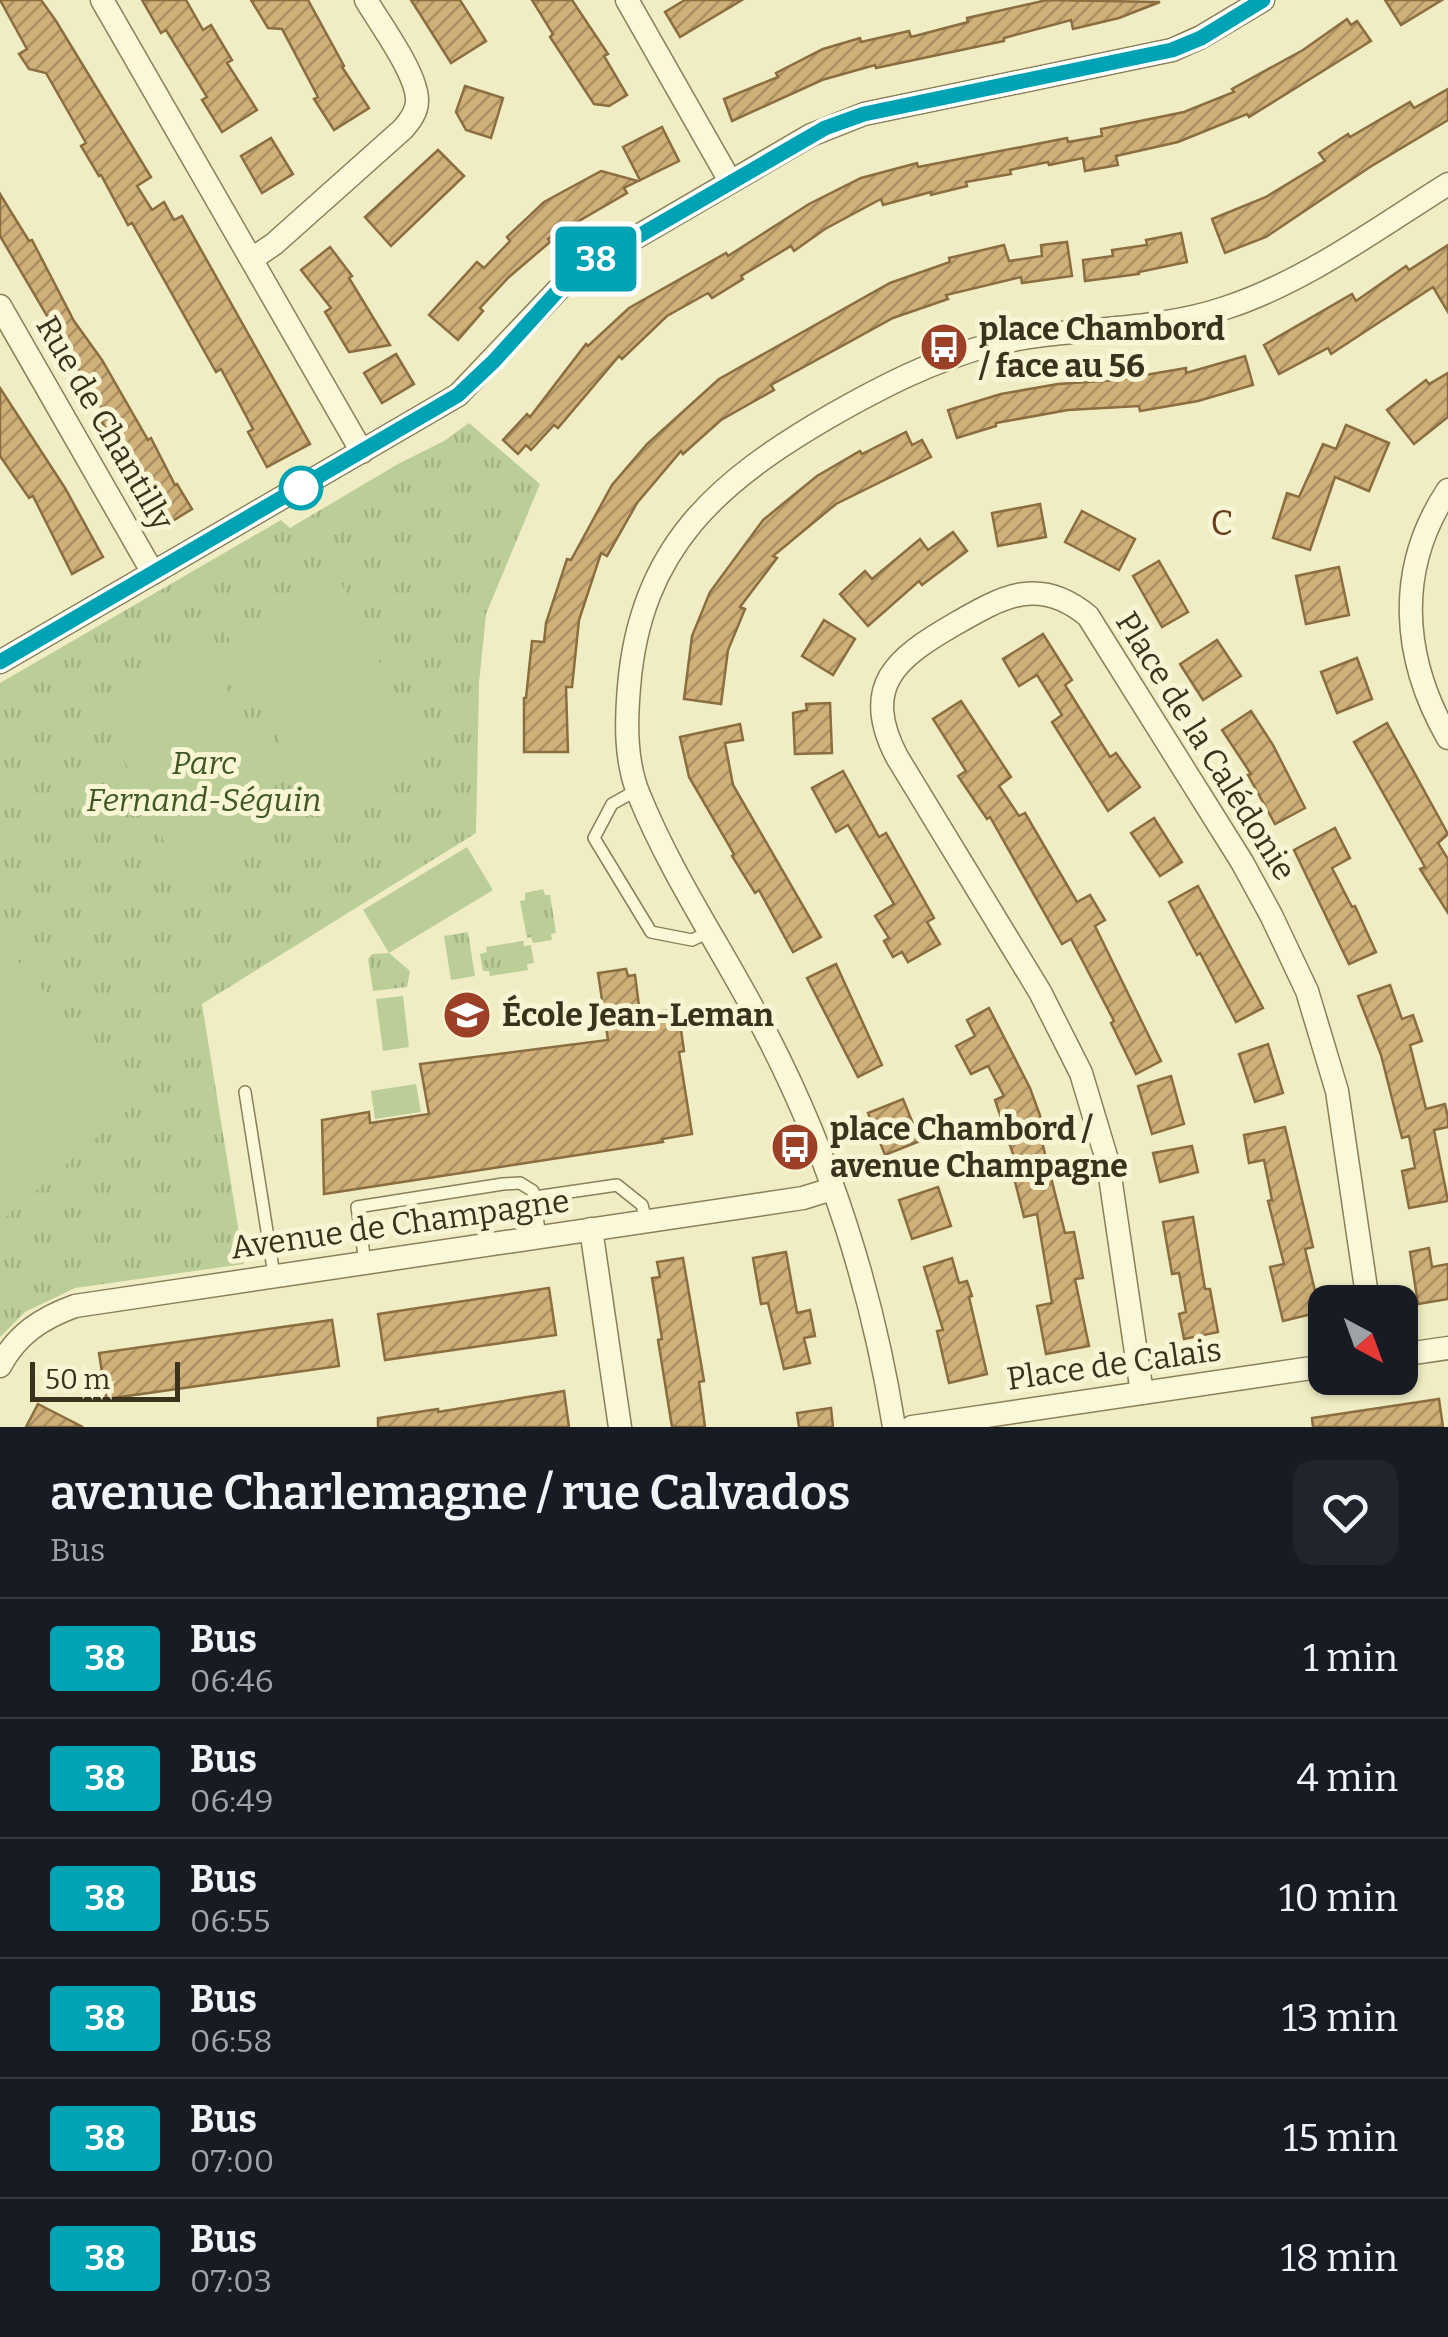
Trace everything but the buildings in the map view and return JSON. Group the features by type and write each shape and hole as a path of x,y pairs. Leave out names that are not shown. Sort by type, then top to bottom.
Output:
{"street":[{"path":"102,0 362,452"},
{"path":"252,260 388,142 414,113 417,97 412,80 366,0"},
{"path":"626,0 730,181"},
{"path":"0,662 468,387 573,274 838,122 1155,54 1201,38 1263,0"},
{"path":"894,1427 866,1298 832,1189 775,1052 637,790 628,753 632,654 644,609 664,564 716,494 751,465 886,386 971,351 1049,334 1161,324 1257,296 1317,266 1448,184"},
{"name":"Rue de Chantilly","path":"0,306 153,573"},
{"path":"1448,490 1423,540 1410,588 1408,616 1417,671 1448,738"},
{"name":"Place de la Calédonie","path":"1142,1393 1108,1163 1081,1074 1047,1003 897,757 884,726 885,693 899,662 929,639 1002,598 1032,592 1049,594 1088,616 1272,915 1307,991 1331,1067 1366,1285"},
{"name":"Avenue de Champagne","path":"0,1366 12,1345 27,1331 53,1314 75,1306 803,1198 832,1189"},
{"path":"591,1229 620,1427"},
{"path":"1418,1352 1448,1348"},
{"name":"Place de Calais","path":"912,1427 1308,1369"}],"lane":[{"path":"637,790 612,804 594,838 652,932 692,940 710,931"},
{"path":"245,1092 274,1276"},
{"path":"366,1262 357,1207 503,1184 525,1185 535,1198 540,1236"},
{"path":"535,1198 617,1185 642,1205 646,1220"}],"green space":[{"name":"Parc Fernand-Séguin","path":"469,423 540,484 486,614 479,683 476,833 202,1004 244,1264 75,1288 25,1312 0,1337 0,683 281,520 290,528"},
{"path":"339,579 426,757 314,812 227,634"},
{"path":"206,646 293,824 182,878 95,701"},
{"path":"467,847 493,890 389,953 363,910"},
{"path":"543,889 545,895 550,895 556,933 551,934 552,940 533,943 531,937 527,938 520,901 525,900 525,893"},
{"path":"468,932 475,976 451,980 444,936"},
{"path":"0,941 139,1100 0,1222"},
{"path":"523,941 524,946 531,945 534,963 527,964 528,970 490,976 489,971 483,971 480,954 487,952 486,947"},
{"path":"389,953 410,971 407,987 373,991 368,959 372,954"},
{"path":"403,996 409,1047 383,1051 376,999"},
{"path":"416,1084 421,1112 375,1119 371,1091"}],"bus line":[{"name":"38","path":"0,662 458,395 573,274 811,134 864,114 1172,50 1201,38 1263,0"}],"place":[{"name":"place Chambord / face au 56","path":"944,347"},
{"name":"École Jean-Leman","path":"467,1015"},
{"name":"place Chambord / avenue Champagne","path":"795,1147"}],"district":[{"name":"C","path":"1223,523"}]}
